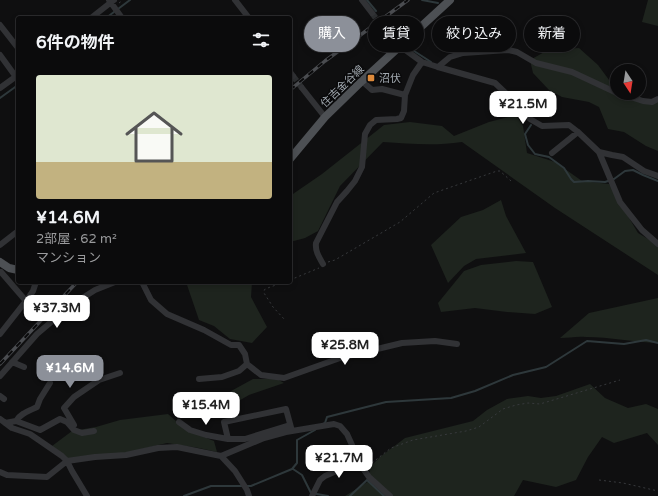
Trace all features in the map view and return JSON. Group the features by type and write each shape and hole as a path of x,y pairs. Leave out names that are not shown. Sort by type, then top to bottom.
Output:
{"main road":[{"name":"住吉金谷線","path":"424,24 450,0"},
{"name":"住吉金谷線","path":"292,157 325,117 393,52"},
{"path":"0,262 16,270"}],"street":[{"path":"235,0 247,16"},
{"path":"362,0 372,13"},
{"path":"93,16 111,1 120,16"},
{"path":"0,25 16,45"},
{"path":"438,67 450,57 463,53 508,50 517,52 536,63 572,72 610,90"},
{"path":"408,52 422,62 495,84 513,100 530,119 542,126 569,125 599,152 620,202 642,230 658,244"},
{"path":"0,55 16,75"},
{"path":"323,264 315,247 337,202 355,181 362,167 365,134 370,125 376,120 401,118 404,111 405,95 413,75 422,62"},
{"path":"0,88 16,77"},
{"path":"362,81 372,90 382,89 405,95"},
{"path":"302,88 325,117"},
{"path":"640,100 652,102 658,99"},
{"path":"552,153 578,132"},
{"path":"599,152 612,156 623,157 644,171 658,176"},
{"path":"0,245 16,233"},
{"path":"1,272 26,301"},
{"path":"0,334 26,301 33,291 35,284"},
{"path":"0,376 37,334 58,316 70,306 95,290 110,284"},
{"path":"143,284 151,300 167,314 204,330 231,345 239,345 245,354 247,364 261,375 284,378 340,358 402,343 436,341 457,344"},
{"path":"58,316 60,318 84,307"},
{"path":"12,362 24,367"},
{"path":"199,379 222,377 239,371 247,364"},
{"path":"77,431 64,408 74,397 99,380 120,374"},
{"path":"16,421 26,412 37,407 50,383"},
{"path":"228,439 224,422 286,409 291,428"},
{"path":"2,421 16,421 40,430 60,419 67,422 74,430 82,433 94,431"},
{"path":"2,421 12,428 30,434 67,461 87,496"},
{"path":"179,422 190,430 228,439 245,439 291,428 312,428 334,424 340,426 347,434 362,467 369,477 390,496"},
{"path":"221,456 291,428"},
{"path":"0,472 7,475 47,477 67,461 126,455 158,448 176,447 221,456 236,470 248,493"},
{"path":"313,493 320,480 325,476 348,466 362,467"}],"path":[{"path":"292,279 314,270 323,264 335,260 400,222 434,193 497,170 510,181"},
{"path":"279,284 265,289 264,293 273,307 285,320"},
{"path":"362,467 366,468 391,448 412,440 466,431 479,427 503,409 516,404 540,404 620,380"},
{"path":"599,480 623,483 658,491"}],"shaded area":[{"path":"648,0 658,0 658,26 642,22"},
{"path":"580,49 598,65 610,81 610,100 646,100 652,102 658,97 658,151 646,146 624,132 608,129 599,107 589,102 562,97 549,90 533,73 530,60 544,52 580,52"},
{"path":"516,115 523,126 527,153 555,162 582,181 609,184 638,233 658,245 658,275 555,208 462,142 413,144 383,142 340,186 318,231 305,238 292,241 292,195 322,174 384,125 410,122 442,126 454,136 489,122"},
{"path":"501,200 506,216 526,253 476,259 464,266 448,283 431,245 461,217 483,210"},
{"path":"516,261 533,262 552,307 535,314 475,308 441,312 438,303 464,271 481,265"},
{"path":"187,284 252,284 251,297 267,327 252,343 230,339 214,326 199,320"},
{"path":"658,298 658,343 595,337 560,338 589,313"},
{"path":"253,379 277,379 284,383 249,395 218,413 200,418 177,415 175,406 200,408"},
{"path":"590,384 605,398 628,408 646,404 658,409 658,445 647,433 614,443 602,437 588,457 576,480 556,487 523,480 514,496 345,496 369,481 370,467 380,457 405,438 473,421 487,410 507,399 528,396 541,398 556,396"},
{"path":"168,414 186,430 214,441 217,452 167,443 125,453 68,459 52,446 72,431 96,427 120,420"}],"waterway":[{"path":"109,16 130,0"},
{"path":"367,0 376,11"},
{"path":"422,0 438,3"},
{"path":"416,52 431,62"},
{"path":"0,98 16,86"},
{"path":"531,125 525,134 528,145 535,154 549,157 564,168 574,182 605,182 614,179 625,171 633,170 658,181"},
{"path":"323,424 325,423 327,417 386,402 451,398 475,391 513,375 546,367 587,341 624,344 646,340 658,343"},
{"path":"247,486 251,486 292,469 297,463 297,440 315,430"},
{"path":"293,469 302,475 311,493 328,496"},
{"path":"350,496 367,480 384,496"},
{"path":"184,496 211,486 243,486"}],"tunnel":[{"path":"293,76 302,88"}],"railway":[{"path":"292,88 325,61 408,0"},
{"path":"0,364 75,284"}],"place":[{"name":"沼伏","path":"371,78"}]}
